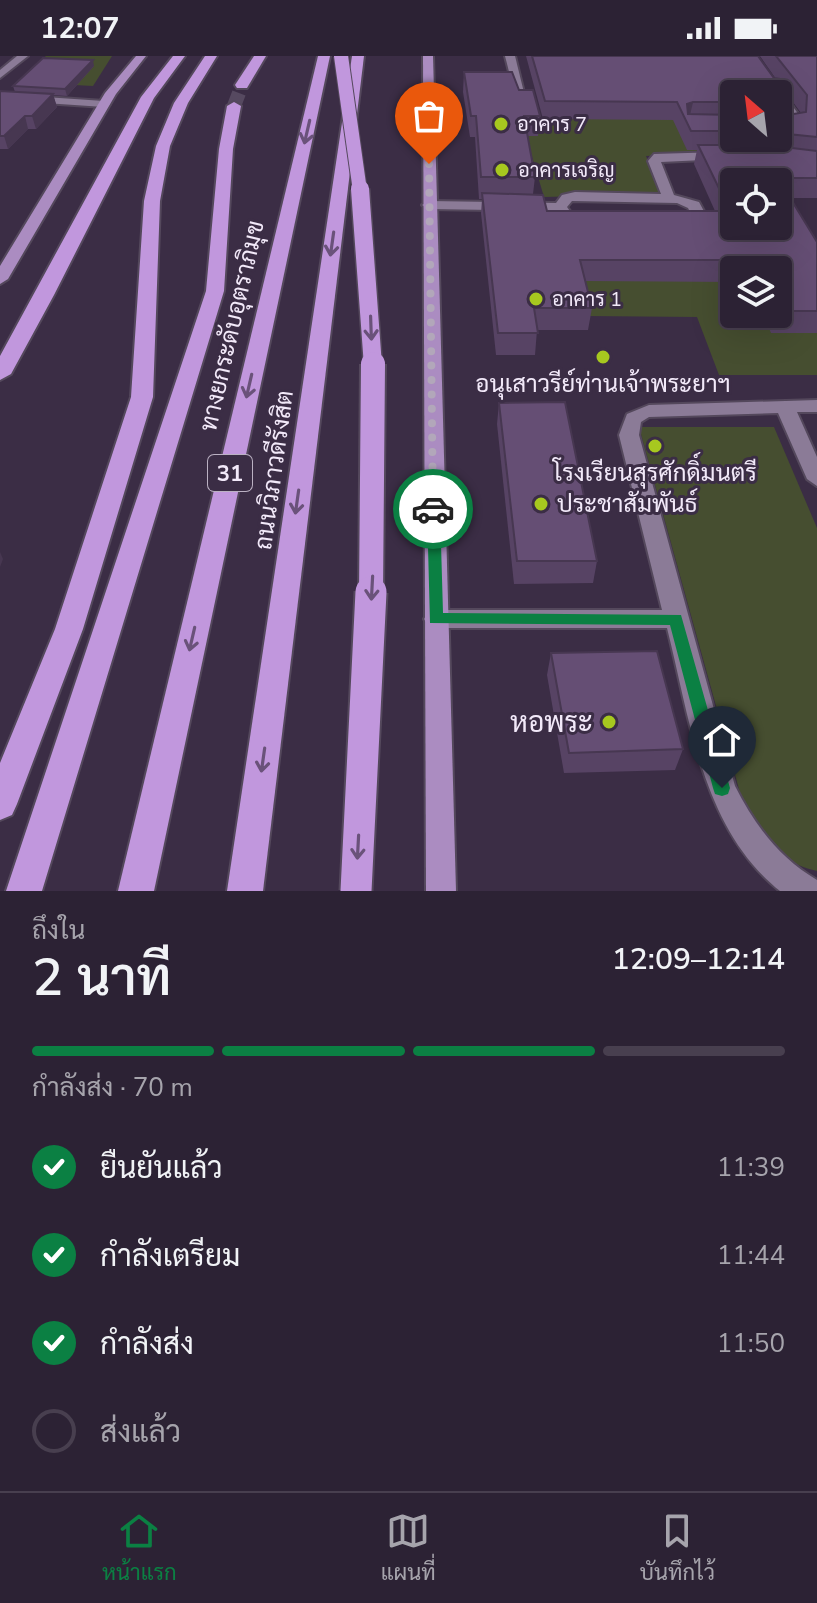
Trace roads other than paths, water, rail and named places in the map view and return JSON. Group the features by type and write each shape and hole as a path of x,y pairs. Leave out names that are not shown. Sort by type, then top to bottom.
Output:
{"highway":[{"path":"0,374 45,295 148,97 179,56"},
{"path":"0,804 69,629 142,397 152,201 157,174 163,146 181,103 211,56"},
{"path":"242,85 260,56"},
{"name":"ทางยกระดับอุตราภิมุข","path":"136,891 324,56"},
{"path":"341,56 349,90 368,258 372,371 373,559 356,891"},
{"name":"ถนนวิภาวดีรังสิต","path":"245,891 358,56"},
{"name":"ทางยกระดับอุตราภิมุข","path":"24,891 215,291 226,149 234,106"}],"main road":[{"path":"0,279 104,104 141,56"},
{"path":"428,56 441,891"}],"lane":[{"path":"0,75 23,56"},
{"path":"510,56 524,107"},
{"path":"751,56 768,80"},
{"path":"0,97 104,104"},
{"path":"669,198 654,161 658,157 733,157"},
{"path":"560,207 567,198 575,196 669,198 689,201 699,215 692,220 662,220"},
{"path":"429,205 560,207"},
{"path":"560,207 567,218 602,220"},
{"path":"807,891 786,881 733,812 722,788 629,435 630,422 636,414 649,411 817,406"},
{"path":"785,407 817,479"},
{"path":"436,619 676,619"}],"tunnel":[{"path":"234,106 242,85"}],"place":[{"name":"อาคาร 7","path":"501,124"},
{"name":"อาคารเจริญ","path":"502,170"},
{"name":"อาคาร 1","path":"536,299"},
{"name":"อนุเสาวรีย์ท่านเจ้าพระยาฯ","path":"603,357"},
{"name":"โรงเรียนสุรศักดิ์มนตรี","path":"655,446"},
{"name":"ประชาสัมพันธ์","path":"541,504"},
{"name":"หอพระ","path":"609,722"}]}
